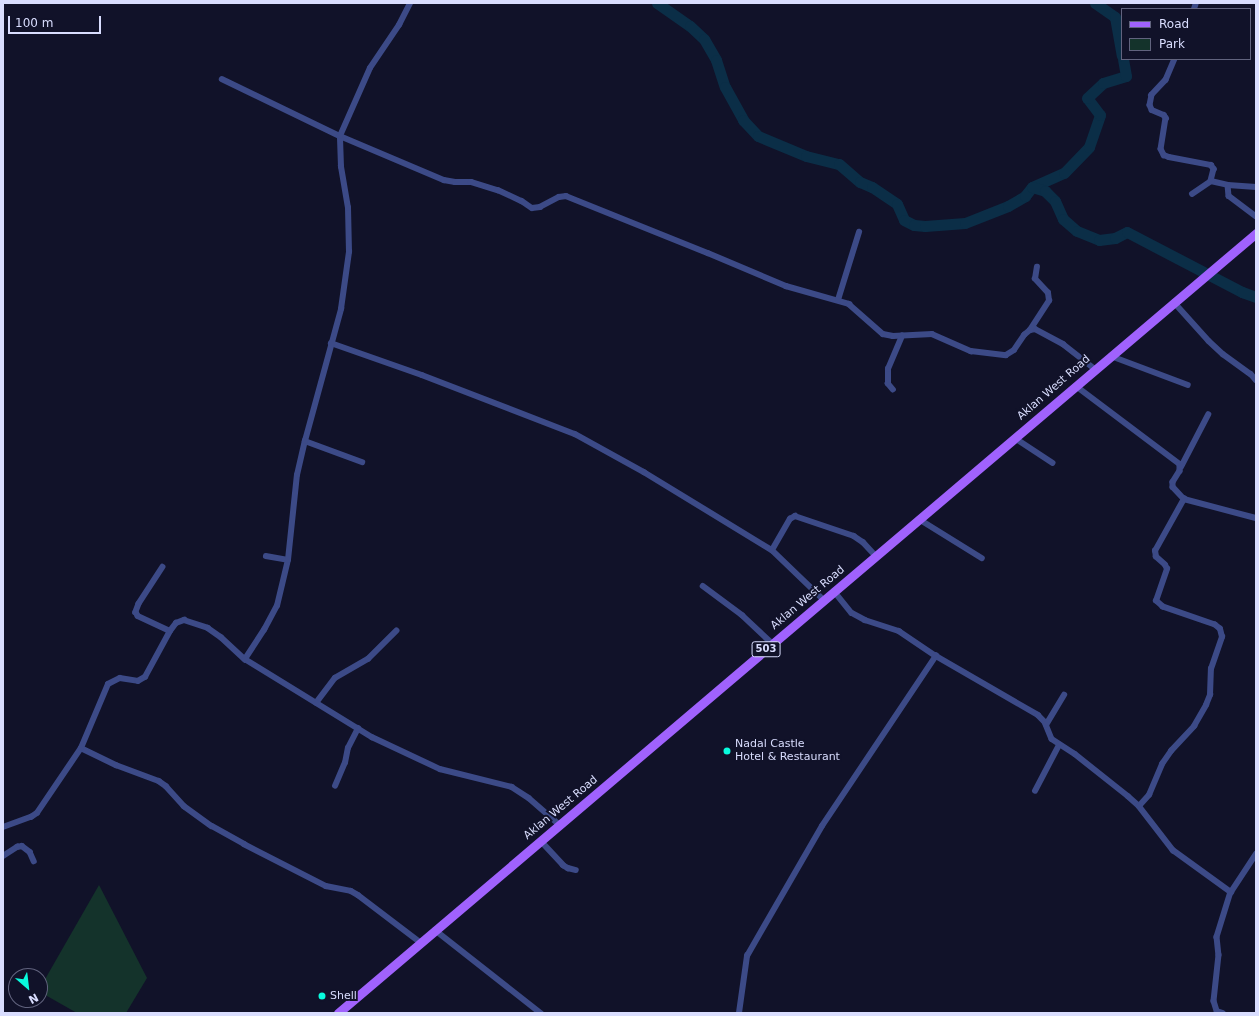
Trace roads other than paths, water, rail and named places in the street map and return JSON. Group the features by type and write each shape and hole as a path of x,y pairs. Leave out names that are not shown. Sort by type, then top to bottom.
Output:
{"main road":[{"name":"Aklan West Road","path":"338,1013 1256,233"}],"street":[{"path":"245,659 277,606 288,560 297,475 341,308 349,252 348,208 341,167 340,136 370,68 399,26 410,3"},
{"path":"1175,60 1166,80 1152,95 1150,105 1152,110 1164,115 1166,118 1161,149 1164,155 1212,165 1214,169 1211,181 1192,194"},
{"path":"222,79 340,136 444,180 471,182 498,190 522,201 532,208 540,207 559,197 566,196 786,286 849,304 883,334 902,336 932,334 971,351 1006,355 1014,350 1050,301 1048,293 1035,279 1037,267"},
{"path":"1211,181 1228,185 1256,187"},
{"path":"1228,185 1229,196 1256,216"},
{"path":"838,300 859,232"},
{"path":"1174,302 1209,341 1223,354 1251,374 1256,380"},
{"path":"1030,330 1035,329 1043,332 1063,344 1095,369"},
{"path":"893,390 888,384 888,369 902,336"},
{"path":"331,343 422,375 575,434 651,476 772,550 824,600"},
{"path":"1111,356 1188,385"},
{"path":"1076,386 1169,455 1181,467"},
{"path":"1208,415 1173,482 1173,487 1184,499 1256,518"},
{"path":"1015,438 1053,463"},
{"path":"305,441 362,462"},
{"path":"1140,806 1149,795 1162,764 1171,751 1194,726 1206,705 1211,691 1211,669 1222,637 1220,629 1215,625 1163,607 1156,601 1167,569 1166,565 1156,557 1155,552 1184,499"},
{"path":"772,550 790,519 795,516 854,536 863,542 876,556"},
{"path":"919,519 982,558"},
{"path":"266,556 288,560"},
{"path":"163,567 139,604 136,612 138,616 170,631"},
{"path":"704,586 742,615 773,644"},
{"path":"834,591 852,613 865,620 899,631 936,656 1038,715 1046,725 1049,734 1060,745 1081,758 1140,806 1173,850 1231,892"},
{"path":"3,827 31,818 37,813 81,748 108,684 120,678 138,680 145,677 150,672 170,631 176,623 184,620 202,626 221,637 245,659 372,737 440,769 512,787 526,796 560,825"},
{"path":"316,702 335,678 368,659 396,631"},
{"path":"740,1013 747,956 822,826 936,656"},
{"path":"1046,725 1064,695"},
{"path":"335,786 345,763 348,748 358,728"},
{"path":"1035,791 1060,745"},
{"path":"81,748 116,765 166,786 184,806 212,826 244,844 326,886 351,891 358,895 420,942"},
{"path":"541,841 563,865 576,870"},
{"path":"3,856 17,847 22,846 30,852 34,861"},
{"path":"1223,1013 1217,1011 1214,1001 1219,955 1217,937 1231,892 1256,854"},
{"path":"435,930 541,1013"}],"waterway":[{"path":"657,3 690,26 704,39 716,60 725,87 743,120 758,136 806,156 839,164 860,182 872,187 897,204 904,220 914,225 925,226 965,223 1008,206 1025,196 1032,187 1064,173 1089,147 1100,115 1087,98 1103,83 1126,76 1123,60"},
{"path":"1095,3 1115,17 1121,50"},
{"path":"1032,187 1045,191 1055,201 1063,219 1077,231 1099,240 1115,238 1127,232 1242,292 1256,297"}],"place":[{"name":"Nadal Castle Hotel & Restaurant","path":"727,751"},
{"name":"Shell","path":"322,996"}]}
